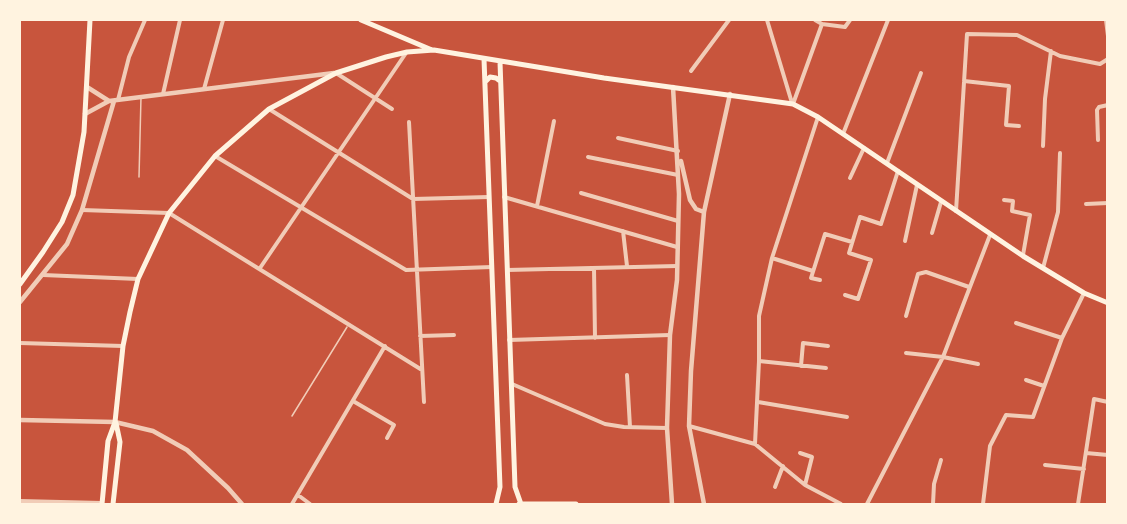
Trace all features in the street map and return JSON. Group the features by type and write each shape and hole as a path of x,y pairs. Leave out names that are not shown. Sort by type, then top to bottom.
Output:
{"main road":[{"path":"20,284 62,222 73,195 80,165 85,114 90,20"},
{"path":"362,20 434,50 484,60 793,104 818,117 1023,256 1084,293 1107,303"},
{"path":"102,504 108,441 115,422 123,346 138,279 168,213 215,156 269,109 336,73 407,52 434,50"},
{"path":"484,60 492,267 508,488 519,504 576,504"},
{"path":"496,504 508,488 511,384 500,62"},
{"path":"486,81 490,77 500,81"},
{"path":"491,218 505,218"},
{"path":"113,504 120,442 115,422"}],"street":[{"path":"20,302 67,244 82,210 114,101 145,20"},
{"path":"163,94 180,20"},
{"path":"204,89 223,20"},
{"path":"691,71 729,20"},
{"path":"767,20 793,104"},
{"path":"814,20 822,24 844,27 850,20"},
{"path":"843,134 888,20"},
{"path":"1106,20 1107,36"},
{"path":"793,104 822,24"},
{"path":"956,211 967,34 1017,35 1060,56 1100,64 1107,59"},
{"path":"1043,146 1045,99 1052,51"},
{"path":"260,268 407,52"},
{"path":"85,114 96,107 114,101 336,73 392,110"},
{"path":"887,163 921,74"},
{"path":"964,81 1009,86 1006,125 1019,126"},
{"path":"87,87 114,101"},
{"path":"672,504 667,428 670,336 677,266 679,176 673,87"},
{"path":"704,504 689,426 691,371 704,212 730,94"},
{"path":"1098,140 1097,110 1107,105"},
{"path":"269,109 413,199 490,196"},
{"path":"755,444 759,316 772,258 818,117"},
{"path":"537,206 554,121"},
{"path":"409,122 424,402"},
{"path":"618,138 678,151"},
{"path":"849,178 864,148"},
{"path":"678,151 690,200 696,209 704,212"},
{"path":"1043,268 1058,212 1060,153"},
{"path":"215,156 406,270 492,267"},
{"path":"588,157 679,176"},
{"path":"845,295 858,299 871,260 849,253 860,218 882,224 898,171"},
{"path":"905,241 917,185"},
{"path":"580,193 678,220"},
{"path":"504,197 677,247"},
{"path":"1004,200 1013,201 1011,211 1030,215 1023,256"},
{"path":"932,233 941,202"},
{"path":"1086,204 1107,204"},
{"path":"82,210 168,213 422,370"},
{"path":"623,231 628,267"},
{"path":"820,280 811,278 825,234 852,242"},
{"path":"867,504 943,357 990,235"},
{"path":"772,258 813,271"},
{"path":"507,270 677,266"},
{"path":"594,268 595,338"},
{"path":"906,316 918,274 926,272 969,287"},
{"path":"43,275 138,279"},
{"path":"983,504 990,446 1006,415 1033,417 1062,338 1084,293"},
{"path":"1016,323 1062,338"},
{"path":"420,336 454,336"},
{"path":"510,340 670,336"},
{"path":"20,343 123,346"},
{"path":"801,366 803,343 828,346"},
{"path":"292,504 385,346"},
{"path":"906,353 978,364"},
{"path":"759,361 826,368"},
{"path":"627,375 630,428"},
{"path":"1026,380 1044,386"},
{"path":"511,384 605,424 630,428 667,428"},
{"path":"1078,504 1094,399 1107,402"},
{"path":"353,401 394,425 387,438"},
{"path":"758,402 848,417"},
{"path":"20,420 115,422 153,431 187,450 242,504"},
{"path":"689,426 755,444 805,485 834,503 841,504"},
{"path":"800,453 812,457 805,485"},
{"path":"1086,453 1107,455"},
{"path":"933,504 934,484 941,460"},
{"path":"1045,465 1084,469"},
{"path":"775,487 783,466"},
{"path":"298,495 310,504"},
{"path":"20,501 102,504"}],"lane":[{"path":"139,177 141,97"},
{"path":"292,417 349,323"}]}
